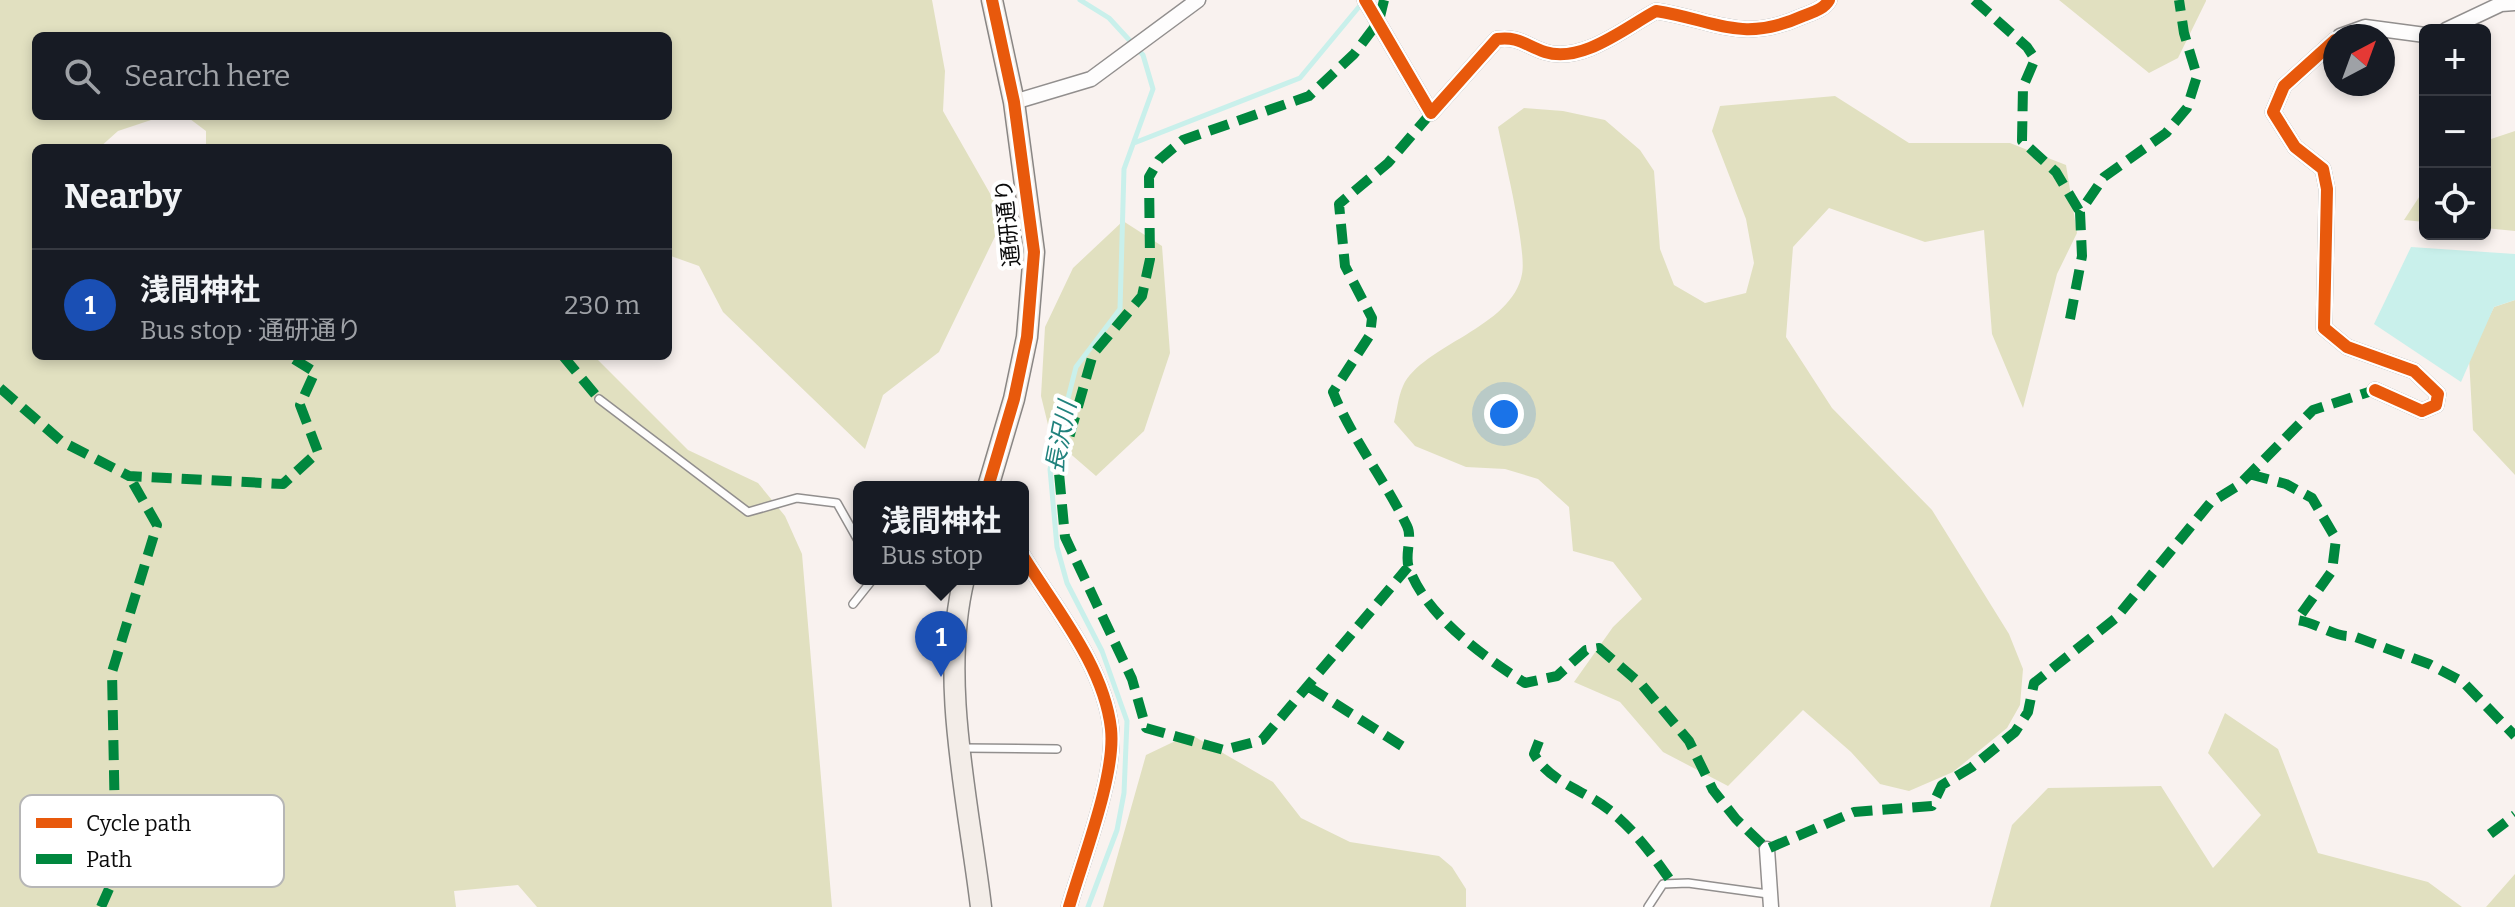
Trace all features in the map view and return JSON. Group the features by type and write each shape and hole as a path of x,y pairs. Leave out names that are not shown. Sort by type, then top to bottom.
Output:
{"street":[{"name":"通研通り","path":"990,481 1014,399 1027,337 1034,252 1014,102 992,0"},
{"path":"1014,102 1091,79 1198,0"},
{"path":"1365,0 1431,113 1497,39 1514,37 1545,52 1563,54 1627,30 1656,11 1744,32 1790,22 1825,7 1829,0"},
{"path":"2459,24 2501,4 2515,3"},
{"path":"2395,31 2419,34"},
{"path":"2323,51 2284,86 2273,112 2295,147 2323,169 2327,189 2324,328 2347,347 2414,371 2438,394 2436,405 2422,411 2375,390"},
{"path":"1029,566 1080,647 1106,702 1111,731 1105,781 1069,907"},
{"path":"963,585 956,663 961,748 981,907"},
{"path":"1767,849 1770,900"}],"lane":[{"path":"599,399 748,512 797,498 837,503 853,531"},
{"path":"853,604 868,585"},
{"path":"961,748 1057,749"},
{"path":"1648,907 1663,884 1688,883 1770,900"}],"green space":[{"path":"0,0 932,0 945,71 943,111 1004,218 939,352 883,395 865,449 723,312 699,266 672,256 672,144 206,144 206,131 191,120 672,120 672,32 32,32 32,120 151,120 118,131 103,144 32,144 32,360 598,360 688,450 758,483 785,516 802,554 832,907 537,907 518,885 454,891 456,907 0,907"},
{"path":"2059,0 2206,1 2178,58 2149,73"},
{"path":"1835,96 1909,143 2010,143 2066,165 2077,233 2057,274 2023,408 1992,334 1984,230 1925,242 1829,208 1793,247 1786,337 1832,408 1932,510 2009,634 2023,669 2020,705 2007,728 1953,772 1909,791 1880,784 1851,752 1803,710 1728,786 1663,752 1620,702 1574,682 1613,627 1642,599 1613,562 1573,551 1569,507 1538,479 1505,469 1466,467 1415,446 1394,422 1401,390 1413,372 1502,309 1515,293 1522,274 1518,225 1498,127 1524,108 1563,111 1605,120 1640,150 1654,171 1660,249 1674,285 1705,303 1746,293 1754,263 1746,219 1712,131 1720,106"},
{"path":"2515,131 2515,231 2491,229 2491,139"},
{"path":"2419,197 2419,221 2404,220"},
{"path":"1123,221 1162,246 1170,353 1144,431 1096,476 1051,437 1041,396 1045,327 1073,268"},
{"path":"2515,300 2515,475 2473,430 2469,358 2494,307"},
{"path":"2225,713 2278,749 2318,853 2428,882 2462,907 1990,907 2012,825 2048,788 2161,786 2213,868 2261,815 2208,753"},
{"path":"1190,734 1273,782 1301,818 1350,842 1439,856 1452,867 1466,889 1466,907 1103,907 1146,755"},
{"path":"2515,874 2515,907 2486,907"}],"water":[{"path":"2411,247 2515,254 2515,300 2494,307 2461,382 2374,324"}],"waterway":[{"name":"長沢川","path":"1080,0 1109,18 1143,55 1153,89 1124,169 1120,309 1076,367 1050,469 1057,547 1067,583 1102,651 1127,721 1124,793 1117,830 1088,907"},
{"path":"1134,143 1300,78 1363,2"}],"marked path":[{"path":"1384,0 1379,21 1354,54 1309,96 1183,140 1159,160 1149,177 1150,259 1142,296 1093,354 1059,473 1065,537 1132,679 1146,728 1224,750 1262,740 1408,567"},
{"path":"1974,0 2027,47 2035,59 2023,87 2022,141 2056,172 2080,212"},
{"path":"2070,319 2082,256 2080,212 2104,177 2166,133 2187,108 2197,76 2184,33 2179,0"},
{"path":"1431,113 1388,163 1339,204 1345,266 1372,318 1370,335 1333,392 1349,426 1407,526 1407,558 1417,586 1442,619 1458,634 1525,683 1557,676 1586,650 1599,648 1642,685 1689,741 1713,790 1736,819 1767,849 1854,812 1932,806 1942,785 1972,767 2015,732 2028,712 2034,683 2116,618 2210,503 2239,485 2313,410 2375,390"},
{"path":"0,388 61,441 129,476 283,484 318,452 300,405 315,372 296,360"},
{"path":"566,360 599,399"},
{"path":"2249,474 2286,484 2312,498 2336,539 2332,571 2297,620 2340,635 2353,636 2429,664 2463,682 2515,736"},
{"path":"114,795 112,672 157,525 129,476"},
{"path":"1309,687 1405,748"},
{"path":"1539,741 1534,754 1541,764 1558,779 1599,802 1618,817 1673,884"},
{"path":"2490,834 2515,815"},
{"path":"101,907 110,887"}],"cycle path":[{"path":"990,481 1014,399 1027,337 1034,252 1014,102 992,0"},
{"path":"1365,0 1431,113 1497,39 1517,40 1545,52 1574,53 1603,42 1656,11 1728,27 1762,28 1814,12 1829,0"},
{"path":"2323,51 2284,86 2273,112 2295,147 2323,169 2327,189 2324,328 2347,347 2414,371 2438,394 2436,405 2422,411 2375,390"},
{"path":"1029,565 1089,660 1107,706 1111,729 1103,793 1069,907"}],"place":[{"name":"浅間神社","path":"941,677"}]}
